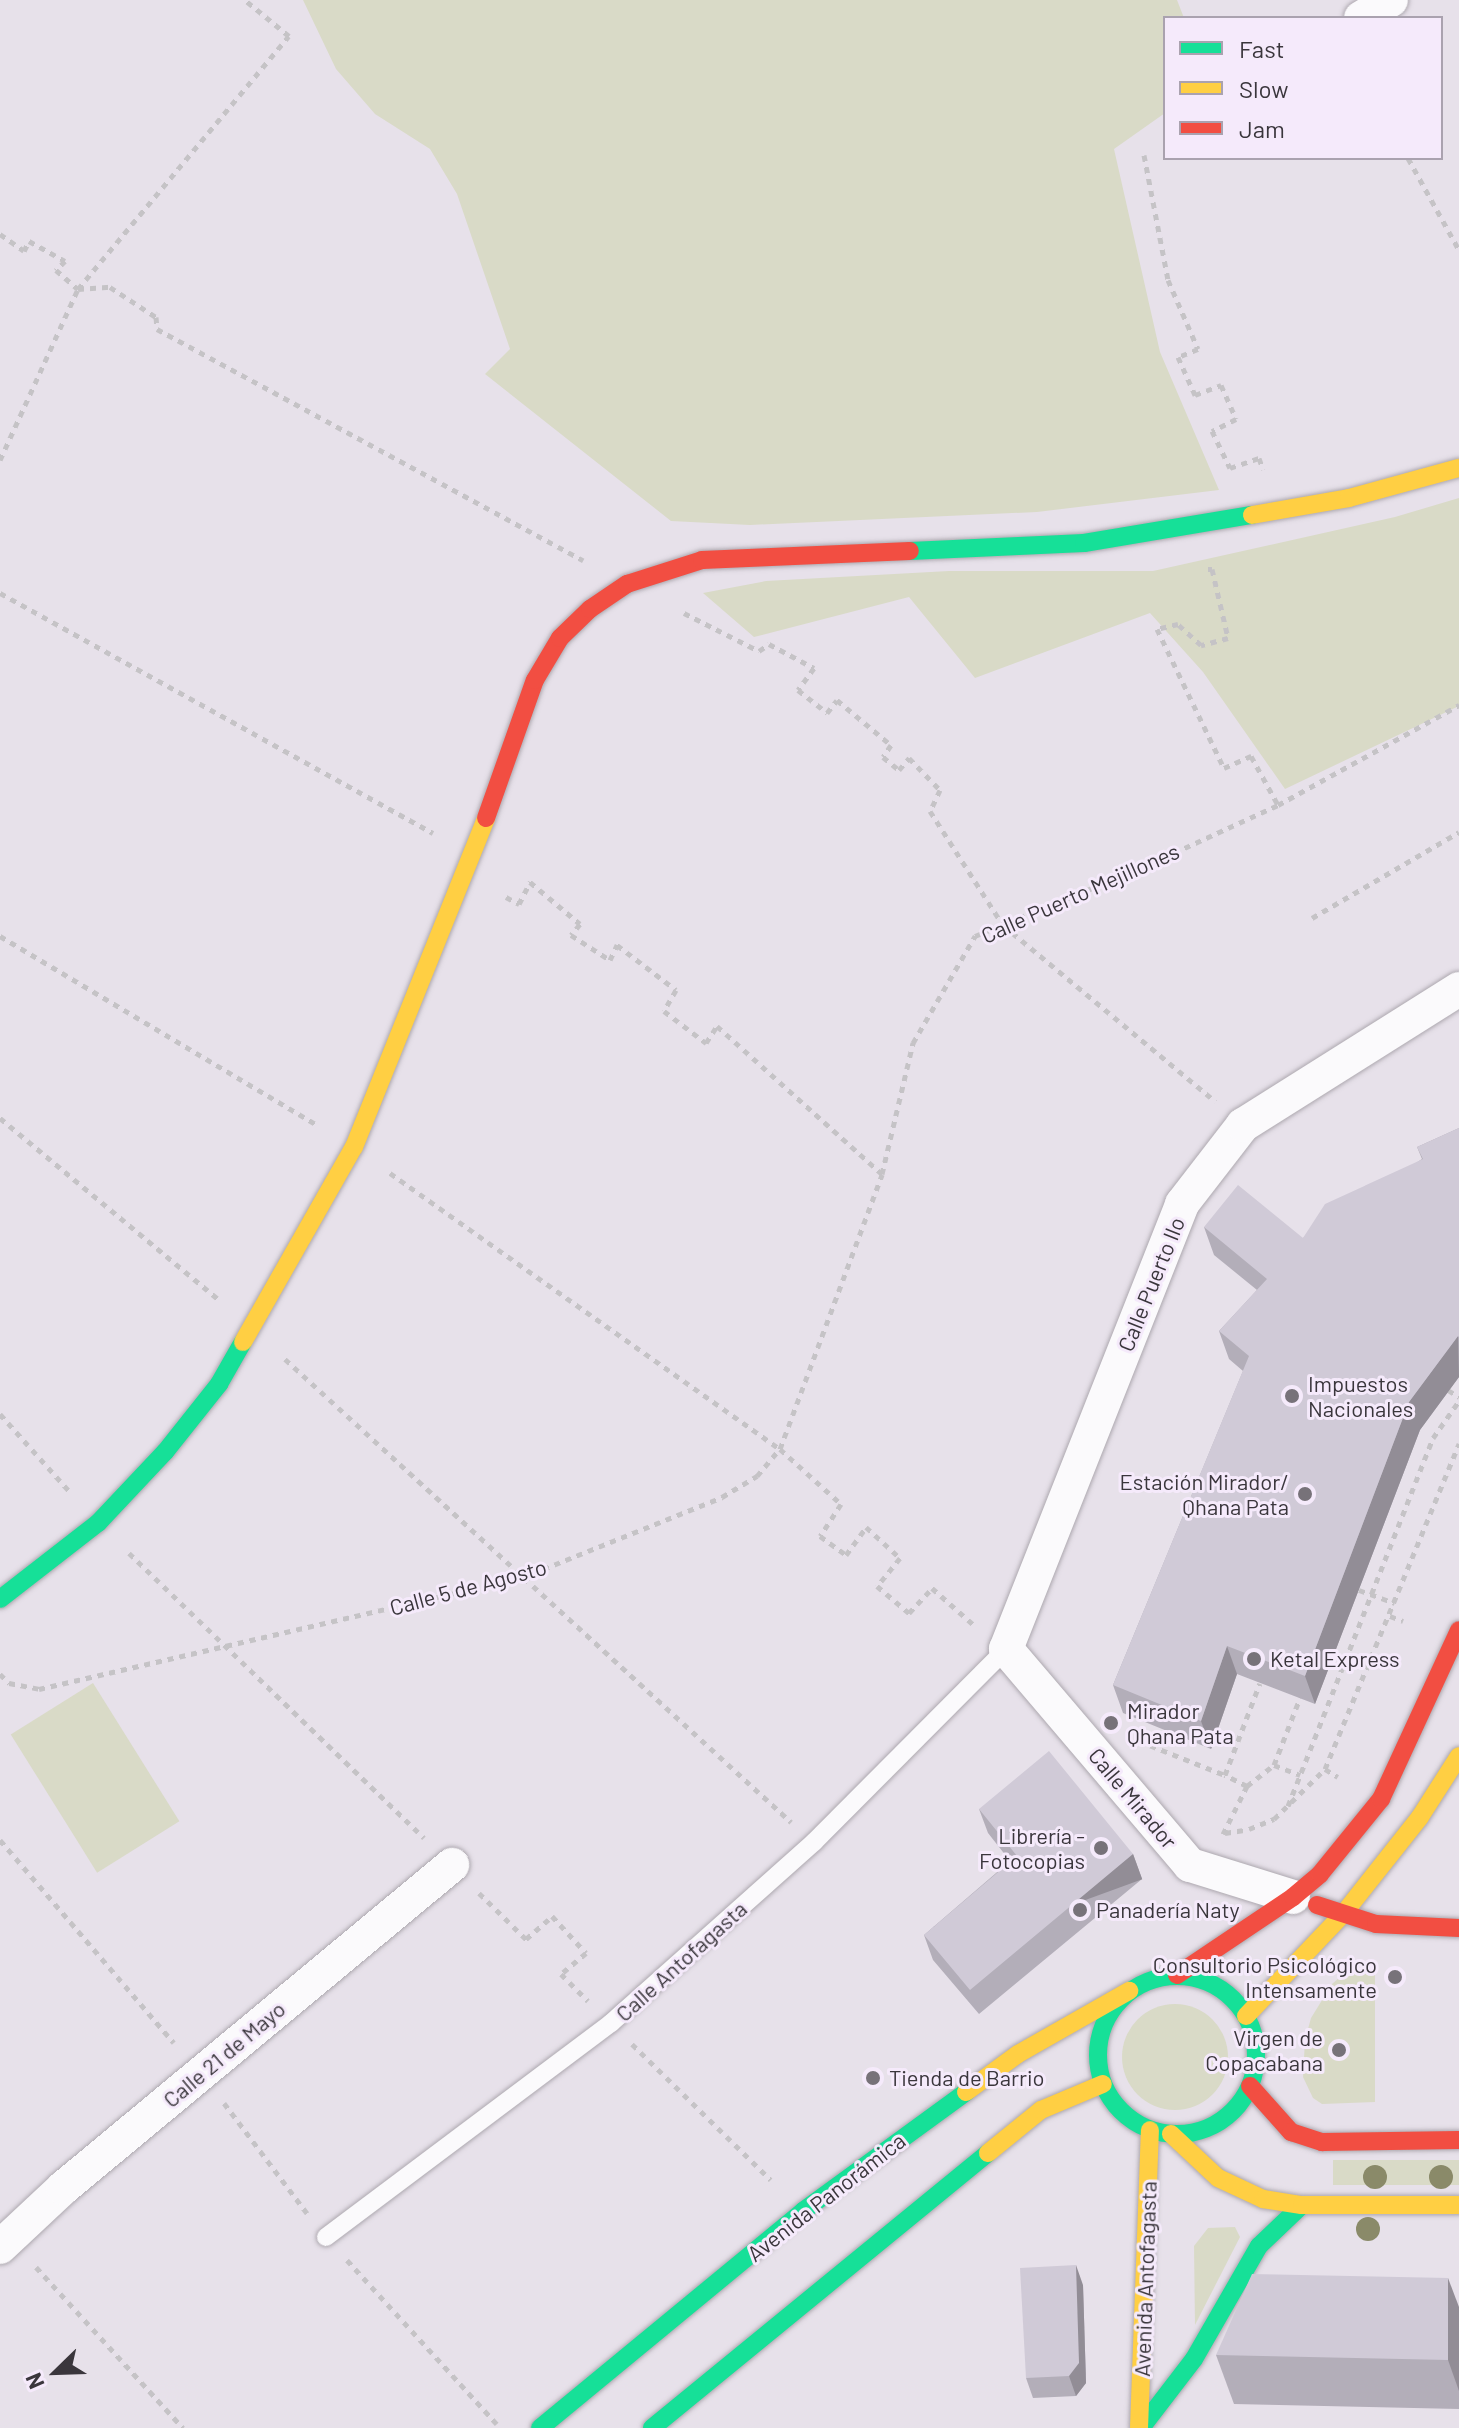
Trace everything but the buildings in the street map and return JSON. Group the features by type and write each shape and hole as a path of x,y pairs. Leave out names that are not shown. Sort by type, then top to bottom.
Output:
{"main road":[{"path":"0,1599 98,1523 165,1452 219,1384 354,1147 473,855 535,680 560,638 590,609 627,584 702,560 1084,543 1349,498 1459,468"},
{"path":"1177,1975 1293,1897 1320,1874 1381,1799 1459,1630"},
{"path":"1246,2016 1344,1913 1420,1817 1459,1756"},
{"path":"1293,1897 1376,1924 1459,1928"},
{"path":"1177,1975 1205,1980 1229,1994 1246,2016 1256,2051 1250,2086 1237,2107 1219,2124 1195,2133 1171,2134 1150,2130 1130,2119 1103,2084 1098,2059 1101,2033 1112,2010 1129,1991 1152,1979 1177,1975"},
{"name":"Avenida Panorámica","path":"540,2428 803,2211 1018,2054 1129,1991"},
{"path":"652,2428 1041,2110 1103,2084"},
{"path":"1250,2086 1291,2132 1322,2142 1459,2140"},
{"name":"Avenida Antofagasta","path":"1140,2428 1150,2130"},
{"path":"1171,2134 1218,2178 1263,2199 1302,2205 1459,2205"},
{"path":"1140,2428 1194,2359 1259,2246 1302,2205"}],"street":[{"path":"1364,16 1391,0"},
{"name":"Calle Puerto Ilo","path":"1006,1649 1182,1204 1243,1125 1459,989"},
{"name":"Calle Mirador","path":"1006,1649 1190,1865 1293,1897"},
{"name":"Calle 21 de Mayo","path":"4,2242 452,1865"}],"lane":[{"name":"Calle Antofagasta","path":"326,2237 611,2023 814,1842 1006,1649"}],"path":[{"path":"0,460 78,289 289,36 245,0"},
{"path":"1144,155 1168,280 1198,349 1178,357 1195,395 1221,385 1236,419 1212,431 1230,468 1259,458 1278,511"},
{"path":"1409,160 1459,250"},
{"path":"0,234 24,251 29,241 65,261 56,270 78,289 110,287 156,317 157,329 627,584 759,651 769,644 814,668 798,690 827,713 837,700 891,745 883,757 899,770 909,758 940,790 930,811 1003,925 1243,1125"},
{"path":"1197,570 1212,569 1228,638 1201,645 1178,624 1157,629 1224,768 1251,756 1278,805"},
{"path":"0,593 473,855"},
{"name":"Calle Puerto Mejillones","path":"780,1449 882,1174 913,1043 975,936 1278,805 1459,705"},
{"path":"1312,918 1459,832"},
{"path":"511,884 505,899 519,904 530,882 580,924 571,935 610,960 617,945 676,990 664,1011 706,1043 717,1026 882,1174"},
{"path":"0,936 354,1147 780,1449 841,1504 820,1536 846,1555 866,1527 900,1558 877,1586 909,1613 932,1588 1006,1649"},
{"path":"0,1118 252,1327 521,1578 814,1842"},
{"path":"1287,1807 1433,1438 1459,1399 1448,1390"},
{"path":"0,1414 98,1523 526,1939 552,1916 586,1953 561,1974 803,2211"},
{"path":"1300,1698 1274,1765 1247,1786 1224,1833 1249,1829 1274,1819 1325,1769 1459,1444"},
{"name":"Calle 5 de Agosto","path":"0,1674 9,1683 39,1689 521,1578 722,1497 757,1476 780,1449"},
{"path":"1359,1590 1395,1603"},
{"path":"1390,1616 1403,1621"},
{"path":"1225,1775 1260,1683"},
{"path":"1126,1736 1247,1786"},
{"path":"1274,1765 1300,1775"},
{"path":"1325,1769 1338,1777"},
{"path":"0,1840 201,2074 326,2237 500,2428"},
{"path":"4,2242 183,2428"}],"green space":[{"path":"303,0 1177,0 1183,16 1163,16 1163,114 1114,149 1160,352 1219,490 1037,512 750,525 671,521 485,374 510,349 457,194 430,149 375,114 336,69"},
{"path":"1459,498 1459,706 1285,789 1203,672 1150,613 975,678 909,597 754,637 703,593 766,581 949,571 1153,571 1395,517"},
{"path":"93,1683 179,1821 97,1873 11,1734"},
{"path":"1375,1964 1375,2102 1322,2104 1313,2098 1303,2077 1305,2040 1311,2018 1332,1984 1347,1971 1361,1965"},
{"path":"1175,2004 1195,2008 1213,2019 1224,2037 1228,2057 1224,2077 1213,2095 1195,2106 1175,2110 1155,2106 1137,2095 1126,2077 1122,2057 1126,2037 1137,2019 1155,2008"},
{"path":"1333,2160 1459,2160 1459,2185 1333,2185"},
{"path":"1235,2227 1240,2237 1195,2325 1194,2246 1208,2228"}],"traffic: fast":[{"path":"910,551 1084,543 1252,515"},
{"path":"0,1599 98,1523 165,1452 219,1384 243,1342"},
{"path":"1177,1976 1207,1982 1233,1999 1250,2025 1256,2055 1250,2085 1233,2111 1207,2128 1177,2134 1147,2128 1121,2111 1104,2085 1098,2055 1104,2025 1121,1999 1147,1982 1177,1976"},
{"path":"540,2428 803,2211 966,2092"},
{"path":"652,2428 988,2153"},
{"path":"1141,2428 1194,2359 1259,2246 1302,2205"}],"traffic: slow":[{"path":"1252,515 1349,498 1459,468"},
{"path":"243,1342 354,1147 486,818"},
{"path":"1246,2016 1344,1913 1420,1817 1459,1756"},
{"path":"966,2092 1018,2054 1129,1991"},
{"path":"988,2153 1041,2110 1103,2084"},
{"path":"1139,2428 1150,2130"},
{"path":"1171,2134 1218,2178 1263,2199 1302,2205 1459,2205"}],"traffic: jam":[{"path":"486,818 535,680 560,638 590,609 627,584 702,560 910,551"},
{"path":"1177,1975 1293,1897 1320,1874 1381,1799 1459,1630"},
{"path":"1317,1905 1376,1924 1459,1928"},
{"path":"1250,2086 1291,2132 1322,2142 1459,2140"}],"place":[{"name":"Impuestos Nacionales","path":"1292,1396"},
{"name":"Estación Mirador/ Qhana Pata","path":"1305,1494"},
{"name":"Ketal Express","path":"1254,1659"},
{"name":"Mirador Qhana Pata","path":"1111,1723"},
{"name":"Librería - Fotocopias","path":"1101,1848"},
{"name":"Panadería Naty","path":"1080,1910"},
{"name":"Consultorio Psicológico Intensamente","path":"1395,1977"},
{"name":"Virgen de Copacabana","path":"1339,2050"},
{"name":"Tienda de Barrio","path":"873,2078"}]}
